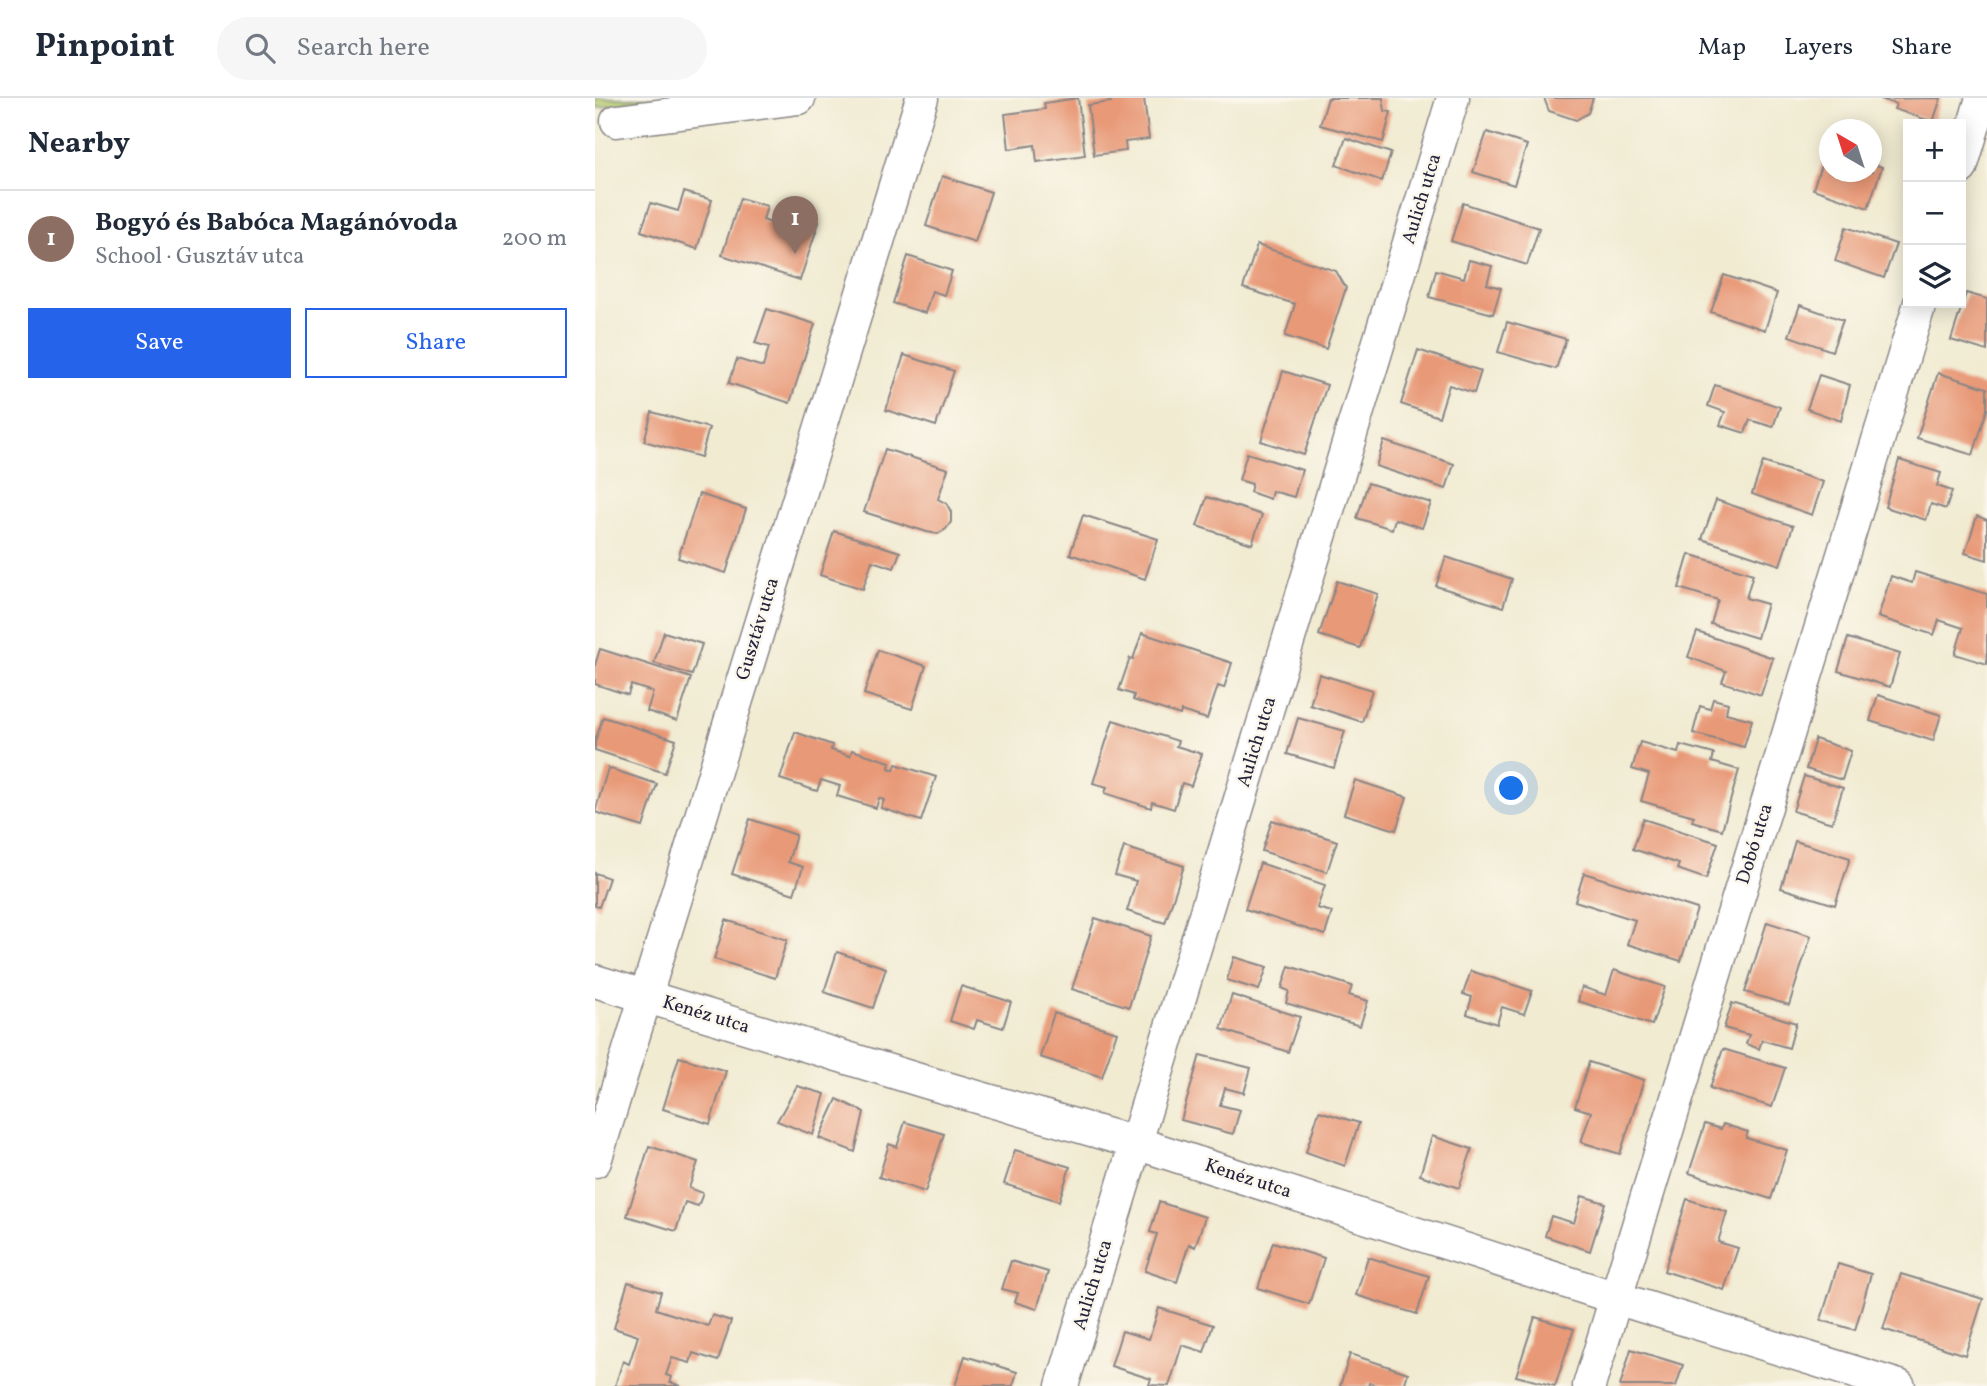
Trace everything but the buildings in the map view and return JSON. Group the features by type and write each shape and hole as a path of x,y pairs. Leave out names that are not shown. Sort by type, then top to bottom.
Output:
{"street":[{"path":"617,121 799,98"},
{"name":"Gusztáv utca","path":"595,1161 922,98"},
{"name":"Aulich utca","path":"1062,1386 1453,98"},
{"path":"1966,151 1982,98"},
{"name":"Dobó utca","path":"1589,1386 1918,308"},
{"name":"Kenéz utca","path":"595,981 1136,1143 1899,1386"}],"green space":[{"path":"595,98 679,98 595,108"}],"place":[{"name":"Bogyó és Babóca Magánóvoda","path":"795,254"}]}
